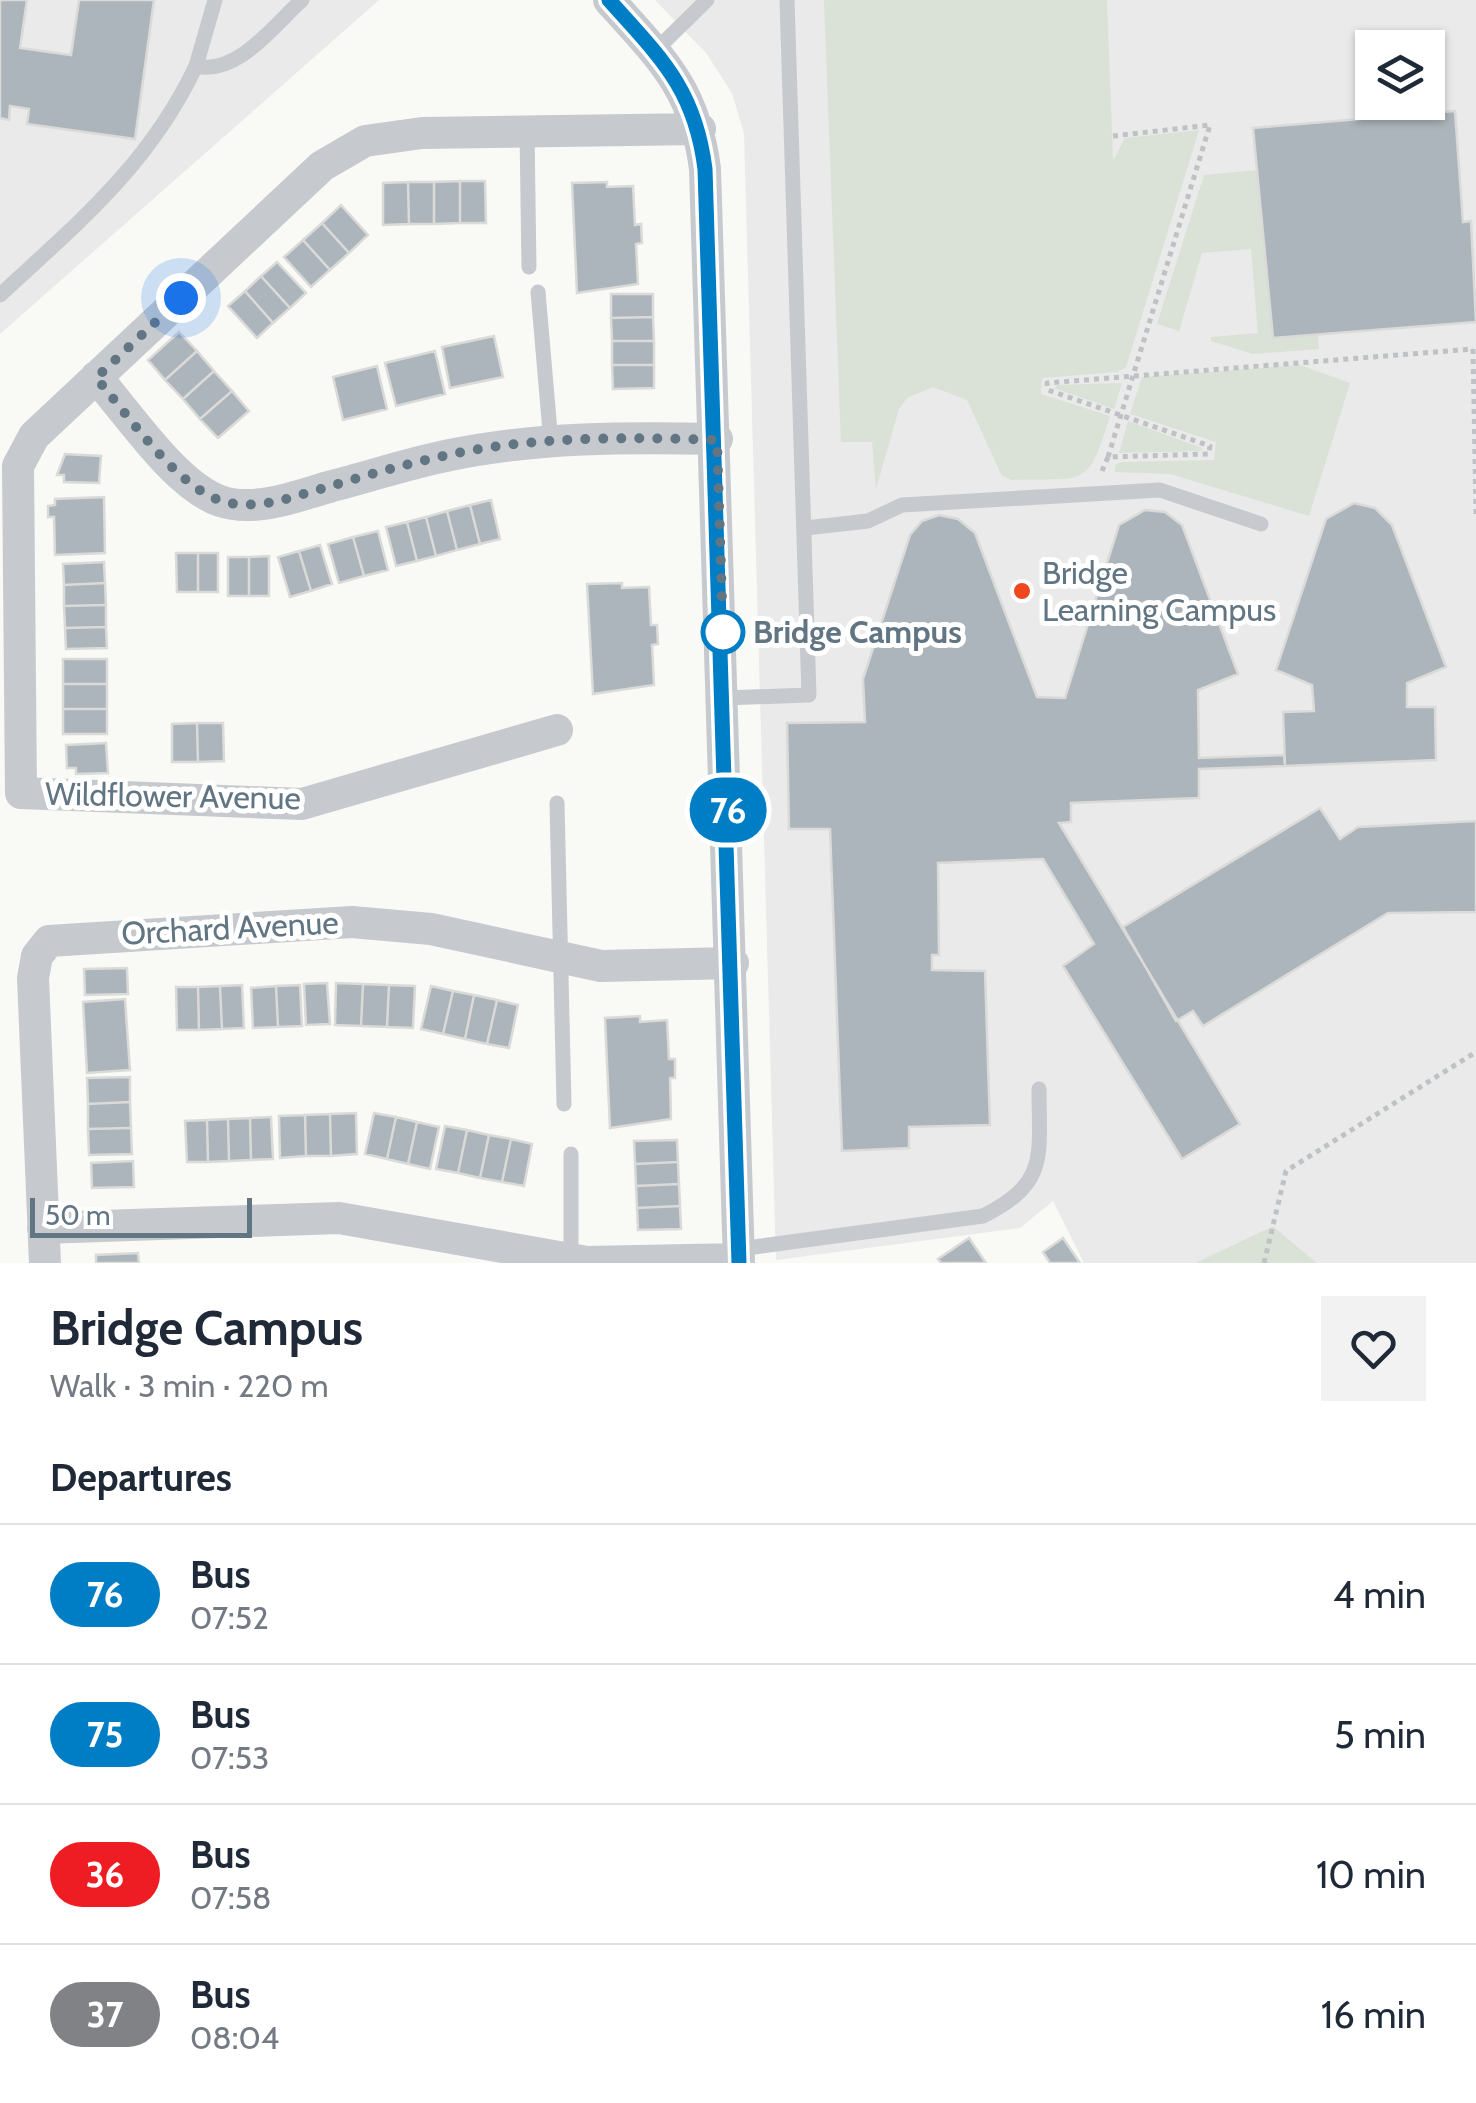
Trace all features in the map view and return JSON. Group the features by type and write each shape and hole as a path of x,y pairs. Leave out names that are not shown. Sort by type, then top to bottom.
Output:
{"street":[{"path":"43,1228 340,1218 571,1259 739,1257 717,440 700,129 691,103 655,51 610,0"},
{"name":"Wildflower Avenue","path":"557,730 302,804 21,793 18,466 34,436 322,166 345,150 365,142 422,134 700,129"},
{"path":"96,378 178,472 206,494 236,504 276,502 447,455 551,442 717,440"},
{"name":"Orchard Avenue","path":"45,1263 33,978 37,956 50,941 352,922 431,929 562,960 630,968 733,963"}],"lane":[{"path":"0,295 133,170 180,101 196,66 215,0"},
{"path":"196,66 213,70 232,62 302,0"},
{"path":"655,51 707,0"},
{"path":"724,698 809,694 787,0"},
{"path":"528,132 529,268"},
{"path":"538,292 551,442"},
{"path":"806,528 868,521 902,505 1160,490 1261,524"},
{"path":"557,803 564,1104"},
{"path":"739,1257 983,1216 1018,1199 1032,1178 1039,1146 1038,1090"},
{"path":"571,1154 571,1259"}],"path":[{"path":"1093,495 1210,125 1113,136"},
{"path":"1108,456 1209,454 1210,446 1048,390 1047,383 1134,373 1475,349 1476,515"},
{"path":"1264,1263 1286,1171 1476,1052"}],"shaded area":[{"path":"0,0 379,0 0,334"},
{"name":"Bridge Learning Campus","path":"655,0 1476,0 1476,1263 1317,1263 1273,1226 1195,1263 1084,1263 1053,1201 1020,1228 776,1260 744,133 732,93 706,53"},
{"path":"824,0 1107,0 1113,161 1125,138 1199,130 1126,367 1117,372 1042,378 1041,394 1110,416 1095,457 1080,475 1012,480 1002,476 967,400 933,387 907,398 899,409 876,489 872,442 841,442"},
{"path":"1258,170 1273,338 1318,335 1319,349 1253,354 1211,341 1211,337 1258,333 1251,249 1202,253 1179,331 1157,324 1204,175"},
{"path":"1300,365 1350,383 1309,516 1170,474 1115,472 1116,464 1122,462 1214,460 1216,442 1130,414 1142,377"},
{"path":"1122,383 1114,409 1054,388 1058,385"},
{"path":"1128,421 1202,448 1201,451 1119,453"},
{"path":"1273,1226 1317,1263 1195,1263"}],"building":[{"path":"0,0 27,0 20,48 71,55 79,0 154,0 135,139 27,124 29,109 10,106 9,120 0,118"},
{"path":"1455,111 1463,222 1471,221 1476,322 1273,338 1253,128 1355,119 1445,120 1445,112"},
{"path":"460,181 485,181 486,223 460,223"},
{"path":"460,181 460,223 434,224 434,182"},
{"path":"408,182 434,182 434,224 409,224"},
{"path":"408,182 409,224 383,225 383,183"},
{"path":"607,182 607,187 633,186 635,225 641,224 642,243 636,244 638,284 577,293 572,183"},
{"path":"341,205 368,235 349,253 322,223"},
{"path":"322,223 349,253 330,270 303,240"},
{"path":"303,240 330,270 311,287 284,257"},
{"path":"277,262 306,293 290,308 261,276"},
{"path":"261,276 290,308 273,323 245,291"},
{"path":"245,291 273,323 257,338 228,306"},
{"path":"611,294 653,294 653,317 611,318"},
{"path":"653,317 654,341 612,341 611,318"},
{"path":"179,332 197,351 165,380 148,360"},
{"path":"494,336 503,377 450,388 442,347"},
{"path":"612,341 654,341 654,365 612,365"},
{"path":"197,351 214,371 183,399 165,380"},
{"path":"435,351 445,394 396,406 385,363"},
{"path":"612,365 654,365 654,388 613,389"},
{"path":"377,366 387,409 343,420 333,377"},
{"path":"214,371 232,391 200,419 183,399"},
{"path":"232,391 249,411 218,438 200,419"},
{"path":"65,454 101,456 99,483 64,482 64,475 57,475"},
{"path":"104,497 105,553 55,555 54,517 48,517 48,506 55,505 55,499"},
{"path":"491,500 500,539 480,544 470,505"},
{"path":"1354,503 1375,508 1392,525 1446,667 1407,683 1407,707 1435,707 1436,760 1285,766 1283,712 1314,711 1312,685 1276,670 1326,519"},
{"path":"470,505 480,544 457,550 447,511"},
{"path":"1145,510 1165,512 1182,525 1238,674 1198,690 1199,758 1284,755 1285,766 1199,769 1199,798 1071,803 1071,822 1059,823 1240,1124 1182,1159 1063,966 1094,944 1043,859 938,863 939,955 932,955 932,970 985,971 990,1125 909,1127 909,1148 842,1151 830,829 789,829 787,723 865,722 863,679 910,535 922,521 939,515 958,519 975,533 1037,697 1065,698 1119,525"},
{"path":"447,511 457,550 436,556 426,517"},
{"path":"426,517 436,556 417,561 407,522"},
{"path":"407,522 417,561 396,566 386,527"},
{"path":"378,531 388,570 364,576 353,537"},
{"path":"353,537 364,576 339,583 328,544"},
{"path":"320,545 332,584 311,591 299,551"},
{"path":"299,551 311,591 290,597 278,557"},
{"path":"176,553 198,553 198,592 177,592"},
{"path":"198,553 218,553 218,592 198,592"},
{"path":"269,556 269,596 249,596 249,557"},
{"path":"228,557 249,557 249,596 228,596"},
{"path":"104,562 105,583 64,585 63,564"},
{"path":"105,583 106,605 64,606 64,585"},
{"path":"622,583 622,588 649,587 651,625 657,625 658,644 652,645 654,685 593,694 587,584"},
{"path":"106,605 106,627 65,628 64,606"},
{"path":"106,627 107,648 66,649 65,628"},
{"path":"63,659 107,659 107,684 63,684"},
{"path":"63,684 107,684 107,709 63,709"},
{"path":"63,709 107,709 107,734 63,734"},
{"path":"197,723 223,723 224,761 198,762"},
{"path":"197,723 198,762 172,762 172,724"},
{"path":"106,743 108,773 76,774 76,768 67,768 66,745"},
{"path":"1320,808 1340,839 1358,827 1476,821 1476,912 1388,913 1203,1026 1193,1011 1176,1021 1123,927"},
{"path":"127,968 128,994 85,995 84,969"},
{"path":"327,983 330,1024 306,1025 304,984"},
{"path":"336,983 363,984 361,1026 335,1025"},
{"path":"363,984 389,985 387,1027 361,1026"},
{"path":"242,985 244,1028 222,1029 220,986"},
{"path":"300,985 302,1026 278,1027 276,986"},
{"path":"389,985 415,986 413,1028 387,1027"},
{"path":"220,986 222,1029 199,1030 198,987"},
{"path":"276,986 278,1027 253,1028 251,988"},
{"path":"431,986 453,991 443,1034 421,1029"},
{"path":"176,987 198,987 199,1030 177,1030"},
{"path":"453,991 474,995 465,1039 443,1034"},
{"path":"474,995 497,1000 487,1044 465,1039"},
{"path":"125,999 130,1070 87,1073 83,1002"},
{"path":"497,1000 518,1005 509,1048 487,1044"},
{"path":"640,1016 640,1022 667,1020 669,1059 675,1059 675,1078 670,1078 671,1119 610,1128 605,1018"},
{"path":"130,1077 130,1102 88,1104 87,1078"},
{"path":"130,1102 131,1128 88,1129 88,1104"},
{"path":"356,1113 357,1154 331,1156 330,1114"},
{"path":"374,1113 396,1117 387,1159 365,1154"},
{"path":"330,1114 331,1156 306,1156 305,1115"},
{"path":"305,1115 306,1156 280,1158 279,1116"},
{"path":"271,1117 273,1159 251,1160 250,1118"},
{"path":"396,1117 417,1122 408,1164 387,1159"},
{"path":"250,1118 251,1160 229,1161 228,1119"},
{"path":"228,1119 229,1161 208,1162 207,1120"},
{"path":"207,1120 208,1162 187,1162 185,1121"},
{"path":"417,1122 439,1127 430,1169 408,1164"},
{"path":"445,1126 467,1130 458,1173 436,1169"},
{"path":"131,1128 132,1154 89,1155 88,1129"},
{"path":"467,1130 489,1135 480,1178 458,1173"},
{"path":"489,1135 511,1139 502,1182 480,1178"},
{"path":"511,1139 532,1144 524,1186 502,1182"},
{"path":"677,1140 678,1162 635,1164 634,1141"},
{"path":"133,1161 134,1187 92,1188 91,1163"},
{"path":"678,1162 679,1184 636,1186 635,1164"},
{"path":"679,1184 680,1206 637,1208 636,1186"},
{"path":"680,1206 681,1229 638,1230 637,1208"},
{"path":"969,1238 986,1263 941,1263 938,1259"},
{"path":"1063,1238 1080,1263 1050,1263 1043,1252"},
{"path":"138,1253 139,1263 96,1263 96,1255"}],"bus line":[{"name":"76","path":"609,0 655,51 691,103 700,129 705,169 717,440 739,1263"}],"place":[{"name":"Bridge Learning Campus","path":"1022,591"},
{"name":"Bridge Campus","path":"723,632"}],"route":[{"path":"181,298 96,378 178,472 220,501 252,505 276,502 447,455 502,446 621,438 717,440 723,632"}]}
